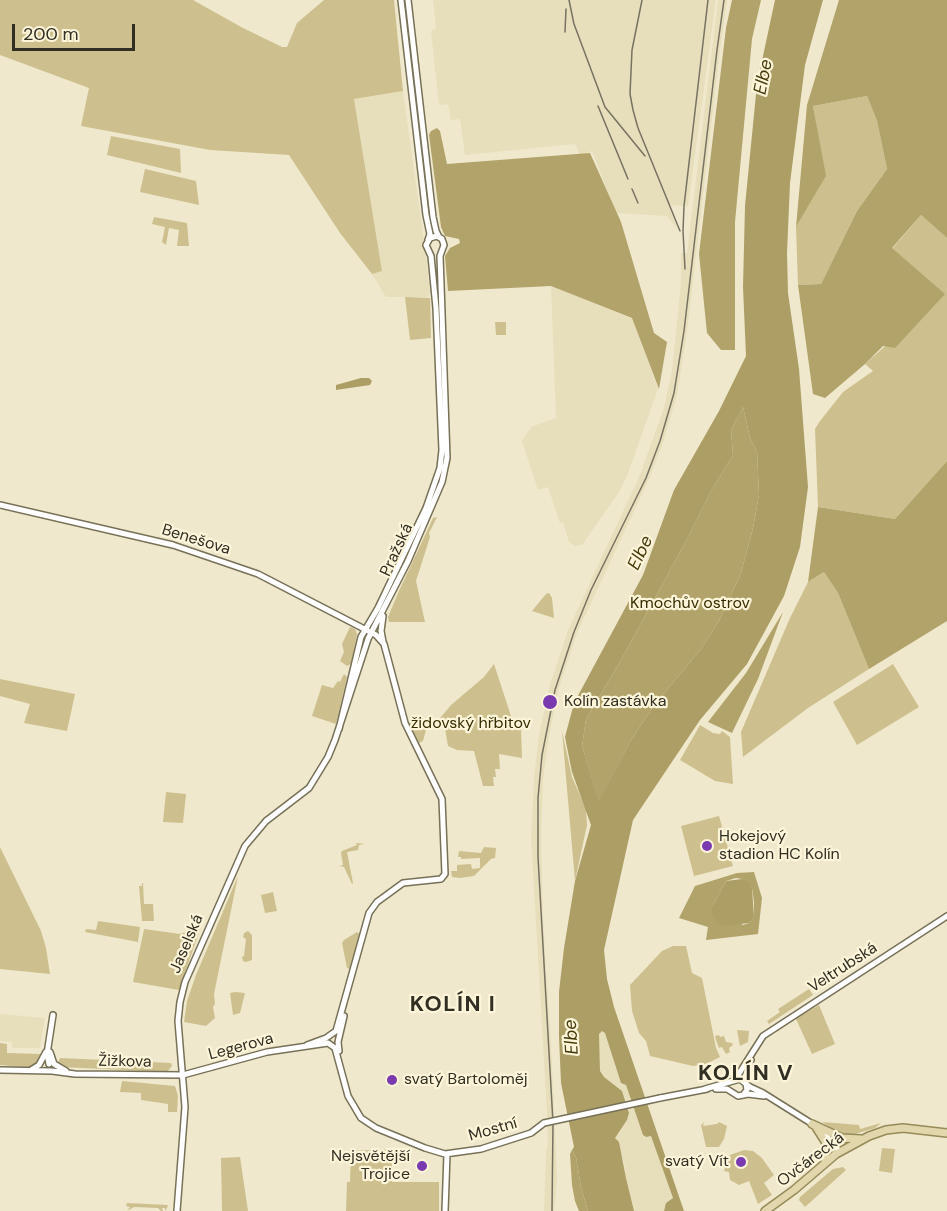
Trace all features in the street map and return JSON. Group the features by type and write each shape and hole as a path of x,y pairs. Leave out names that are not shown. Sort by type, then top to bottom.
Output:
{"main road":[{"path":"812,1124 845,1139 864,1138"},
{"path":"812,1124 825,1140 827,1150 825,1163"},
{"name":"Ovčárecká","path":"765,1211 825,1163 864,1138 898,1129 947,1133"},
{"path":"834,1135 841,1142 840,1152"}],"street":[{"path":"401,0 426,218 430,234 426,247 436,254 442,250 444,244 436,233 434,225 408,0"},
{"path":"427,241 434,236 440,238"},
{"name":"Pražská","path":"372,633 439,491 446,467 440,254 442,250"},
{"name":"Pražská","path":"365,630 426,508 440,468 442,450 436,308 429,251"},
{"name":"Benešova","path":"0,505 173,545 263,575 372,633"},
{"path":"384,611 381,631 405,723 442,799 445,843 444,878 412,881 399,885 377,902 369,913 337,1030 328,1039 335,1048 351,1102 365,1121 376,1128 425,1148 447,1154 445,1211"},
{"name":"Jaselská","path":"339,729 359,645 365,630"},
{"path":"372,633 384,644"},
{"name":"Jaselská","path":"177,1211 185,1120 178,1031 181,994 233,869 245,846 259,829 309,788 328,757 372,633"},
{"name":"Veltrubská","path":"756,1045 768,1033 947,916"},
{"path":"341,1070 338,1040 347,997"},
{"path":"40,1063 39,1068 44,1072 49,1069 47,1054 52,1015"},
{"path":"330,1035 336,1035 338,1040"},
{"name":"Legerova","path":"307,1045 330,1035"},
{"path":"27,1071 40,1063 45,1056 50,1036"},
{"path":"50,1036 50,1054 53,1062 69,1074"},
{"path":"331,1044 336,1044 338,1040"},
{"name":"Legerova","path":"183,1076 267,1052 307,1045 331,1044"},
{"path":"732,1093 730,1087 740,1075 756,1045"},
{"path":"743,1095 746,1091 745,1075 756,1045"},
{"name":"Žižkova","path":"40,1063 45,1061 57,1071 69,1074"},
{"name":"Žižkova","path":"0,1070 183,1076"},
{"path":"734,1080 742,1080 812,1124 828,1137 840,1152"},
{"name":"Mostní","path":"447,1154 481,1149 531,1133 544,1123 728,1084 734,1080"},
{"path":"705,1089 725,1089 736,1096 754,1094 771,1099"}],"shaded area":[{"path":"433,0 716,0 688,206 670,205 677,229 667,216 616,213 592,151 580,155 575,144 465,155 460,119 451,120 448,104 439,105 431,31 436,29"},
{"path":"718,0 727,0 687,331 677,395 663,443 649,479 577,633 558,691 549,737 543,779 541,837 543,919 557,1179 554,1211 544,1211 548,1145 547,1113 531,837 539,735 549,688 568,630 640,475 664,408 672,371 681,284 681,253 687,253"},
{"path":"403,91 426,256 430,292 428,297 386,297 372,274 382,271 354,99"},
{"path":"551,286 633,319 658,389 627,476 619,492 582,545 575,546 569,542 563,522 560,523 548,487 538,490 522,441 531,427 556,418"},
{"path":"0,1014 45,1018 40,1048 12,1048 12,1042 0,1041"},
{"path":"601,1031 605,1032 621,1082 626,1085 643,1135 646,1137 651,1135 673,1198 664,1211 634,1211 624,1162 615,1138 629,1113 622,1091 600,1071 599,1034"}],"green space":[{"path":"0,0 193,0 243,28 282,47 287,47 297,23 324,0 394,0 403,91 354,99 382,271 372,274 340,233 289,155 210,150 81,126 89,88 0,55"},
{"path":"732,0 761,0 752,39 735,222 735,350 721,350 707,333 699,254 726,28"},
{"path":"839,0 947,0 947,238 921,215 892,248 945,294 895,348 883,346 825,398 813,394 798,285 821,284 857,211 887,169 877,121 867,96 813,106 826,176 796,227 807,105"},
{"path":"867,96 877,121 887,169 857,211 821,284 798,285 796,227 825,177 813,106"},
{"path":"437,128 440,131 447,164 590,153 621,222 654,333 667,342 659,389 632,318 551,286 448,291 445,256 450,248 460,243 459,239 445,236 441,227 429,135"},
{"path":"111,136 180,149 181,173 107,155"},
{"path":"145,169 196,181 199,205 140,192"},
{"path":"921,215 947,238 947,461 895,519 818,507 815,429 843,392 873,371 865,364 944,294 892,249"},
{"path":"154,217 187,223 189,246 177,246 179,230 169,228 166,245 162,242 165,227 152,224"},
{"path":"405,297 430,298 431,338 410,340"},
{"path":"495,322 506,322 506,335 496,335"},
{"name":"Kmochův ostrov","path":"743,407 750,438 757,451 759,495 741,573 719,621 701,649 655,704 631,740 599,802 582,746 586,719 621,660 712,489 733,455 731,430"},
{"path":"947,461 947,621 869,669 838,593 824,572 808,582 818,507 895,519"},
{"path":"437,517 429,533 430,537 416,581 425,622 389,622 388,617 398,593 433,518"},
{"path":"824,572 838,593 869,669 808,708 743,757 741,732 790,618 808,582"},
{"path":"549,593 552,598 554,618 532,611"},
{"path":"783,612 758,679 732,733 708,722 746,673"},
{"path":"350,627 355,629 357,634 351,664 347,666 340,661 344,652 342,644"},
{"name":"židovský hřbitov","path":"494,664 511,716 521,729 522,758 499,754 500,769 495,769 494,786 483,786 474,751 457,750 448,746 444,723 435,724 451,705 484,677"},
{"path":"893,664 919,707 857,745 833,702"},
{"path":"344,674 347,677 336,724 312,716 322,685 333,688"},
{"path":"0,679 75,694 67,731 24,723 30,704 0,696"},
{"path":"429,719 423,741 419,743 409,723"},
{"path":"700,725 713,733 720,734 722,731 730,737 733,784 715,781 680,760"},
{"path":"562,731 572,777 586,809 587,825 575,881"},
{"path":"166,792 186,794 183,823 163,822"},
{"name":"Hokejový stadion HC Kolín","path":"719,816 733,866 694,876 681,826"},
{"path":"356,843 365,844 359,845 358,850 347,852 352,884 344,867 339,866 343,865 342,851 357,845"},
{"path":"0,847 41,931 50,974 0,969"},
{"path":"484,847 496,848 495,858 491,859 474,876 452,877 451,871 457,871 457,865 471,864 472,869 480,868 480,858 461,859 458,857 459,851 481,853"},
{"path":"754,872 762,898 758,934 706,940 708,927 679,918 695,886 737,873","holes":["742,879 752,888 754,902 754,917 749,923 743,925 713,905 726,881"]},
{"path":"238,876 214,994 215,1018 206,1026 184,1022 187,1001 196,975"},
{"path":"142,883 144,904 153,904 154,921 142,921 139,886 142,886"},
{"path":"273,892 277,911 265,913 261,895"},
{"path":"98,921 140,927 138,942 85,932 86,929 96,930"},
{"path":"201,927 179,990 133,982 144,929 180,934"},
{"path":"248,931 252,935 252,960 246,962 242,957 246,939 243,937"},
{"path":"357,932 361,935 350,969 347,968 342,943"},
{"path":"673,946 686,946 692,973 702,978 716,1048 720,1057 706,1064 693,1066 650,1056 646,1041 639,1033 632,1011 630,985 662,951"},
{"path":"809,989 813,995 769,1024 767,1021 780,1012 778,1009"},
{"path":"230,993 245,993 240,1013 233,1015"},
{"path":"818,1003 801,1015 819,1005 835,1044 812,1054 794,1019"},
{"path":"737,1030 749,1031 748,1042 740,1046"},
{"path":"715,1036 724,1036 726,1042 732,1043 733,1045 729,1048 730,1052 726,1054 722,1047 719,1048"},
{"path":"0,1043 7,1044 7,1053 41,1054 41,1058 32,1068 0,1065"},
{"path":"60,1058 171,1063 172,1066 167,1072 61,1067 58,1062"},
{"path":"122,1081 175,1086 178,1096 177,1112 168,1112 168,1104 141,1100 141,1093 120,1092"},
{"path":"704,1122 703,1126 719,1122 727,1126 724,1139 719,1147 706,1147 701,1125"},
{"path":"822,1122 859,1125 860,1129 881,1123 875,1128 845,1137"},
{"path":"882,1148 895,1149 892,1173 879,1171"},
{"path":"392,1149 392,1182 439,1182 439,1211 346,1211 351,1151"},
{"path":"572,1150 576,1157 588,1211 579,1211 575,1201 570,1154"},
{"path":"744,1150 753,1151 762,1158 774,1175 764,1183 772,1195 758,1204 749,1181 739,1185 730,1180 729,1172 724,1171 730,1155"},
{"path":"240,1157 248,1211 222,1211 221,1158"},
{"path":"843,1167 846,1170 805,1207 799,1200 800,1197 833,1169"},
{"path":"127,1203 168,1205 165,1211 165,1208 161,1211 158,1208 134,1207 127,1211 130,1207 126,1206"}],"water":[{"name":"Elbe","path":"775,0 823,0 805,65 790,183 787,253 788,293 799,369 808,487 800,547 784,596 747,664 700,720 633,820 604,950 607,979 614,1007 684,1211 664,1211 666,1203 673,1198 651,1136 643,1135 626,1085 621,1083 605,1033 602,1031 599,1034 600,1071 622,1091 629,1113 615,1138 619,1142 634,1211 588,1211 576,1157 572,1150 574,1147 561,1083 559,992 575,881 591,825 572,772 565,737 574,703 643,575 674,490 719,411 746,356 743,287 745,206 757,84","holes":["743,407 750,438 757,451 759,495 741,573 719,621 701,649 655,704 631,740 599,801 582,746 586,719 621,660 712,489 733,455 731,430"]},
{"path":"369,378 372,381 370,385 336,390 336,385"},
{"path":"742,879 752,888 754,917 749,923 723,926 717,922 711,912 713,905 726,881"}],"railway":[{"path":"569,0 574,24 605,107 645,156"},
{"path":"642,0 632,50 630,94 638,128 680,231"},
{"path":"685,269 684,206 708,0"},
{"path":"552,1211 553,1123 538,857 538,798 542,755 555,690 574,632 591,590 646,478 674,393 684,331 724,0"},
{"path":"565,32 566,9"},
{"path":"598,106 628,179"},
{"path":"632,189 638,203"}],"place":[{"name":"Kolín zastávka","path":"550,702"},
{"name":"Hokejový stadion HC Kolín","path":"707,846"},
{"name":"svatý Bartoloměj","path":"392,1080"},
{"name":"svatý Vít","path":"741,1162"},
{"name":"Nejsvětější Trojice","path":"422,1166"}],"district":[{"name":"KOLÍN I","path":"453,1005"},
{"name":"KOLÍN V","path":"746,1074"}]}
